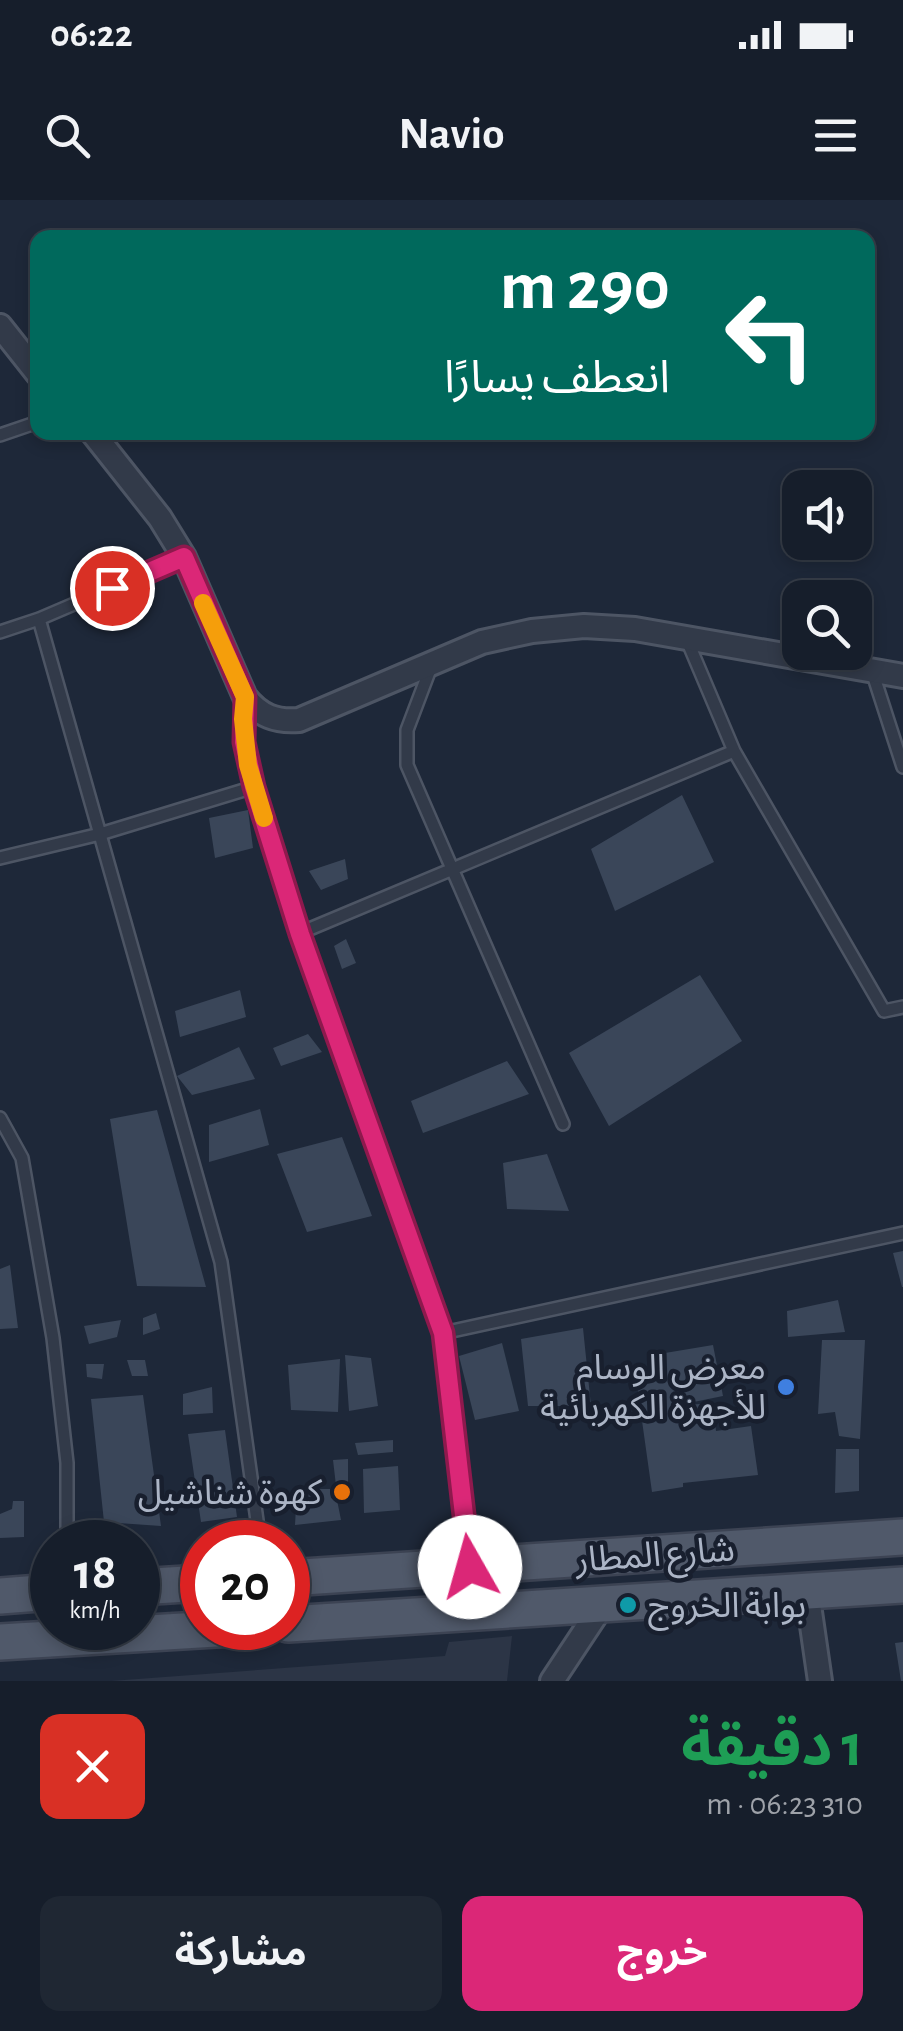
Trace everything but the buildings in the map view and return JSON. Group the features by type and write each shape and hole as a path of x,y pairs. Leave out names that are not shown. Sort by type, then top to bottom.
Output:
{"main road":[{"name":"شارع المطار","path":"310,1577 903,1538"},
{"name":"شارع المطار","path":"310,1623 903,1585"},
{"path":"0,1596 30,1594"},
{"path":"0,1642 180,1631"}],"street":[{"path":"0,326 30,364"},
{"path":"98,440 160,518 184,557 245,697 268,717 300,720 434,660 516,634 584,626 635,629 782,654"},
{"path":"872,669 903,676"},
{"path":"807,1591 820,1681"},
{"path":"552,1681 603,1604"}],"lane":[{"path":"0,435 30,425"},
{"path":"0,632 39,620 184,557"},
{"path":"39,620 221,1262 257,1520"},
{"path":"686,638 734,751 884,1011 903,1007"},
{"path":"434,660 406,730 405,748 413,782 563,1124"},
{"path":"872,669 903,766"},
{"path":"245,697 244,742 254,787 300,934 443,1333 470,1567"},
{"path":"300,934 734,751"},
{"path":"0,858 100,834 254,787"},
{"path":"0,1118 22,1158 53,1338 67,1463 67,1520"},
{"path":"443,1333 903,1233"}],"shaded area":[{"path":"512,1636 507,1681 111,1681 445,1656 449,1642"}],"slow traffic":[{"path":"203,603 245,697 244,742 264,818"}],"place":[{"name":"معرض الوسام للأجهزة الكهربائية","path":"786,1387"},
{"name":"كهوة شناشيل","path":"342,1492"},
{"name":"بوابة الخروج","path":"628,1605"}],"route":[{"path":"112,588 184,557 245,697 244,742 254,787 300,934 443,1333 470,1567"}]}
